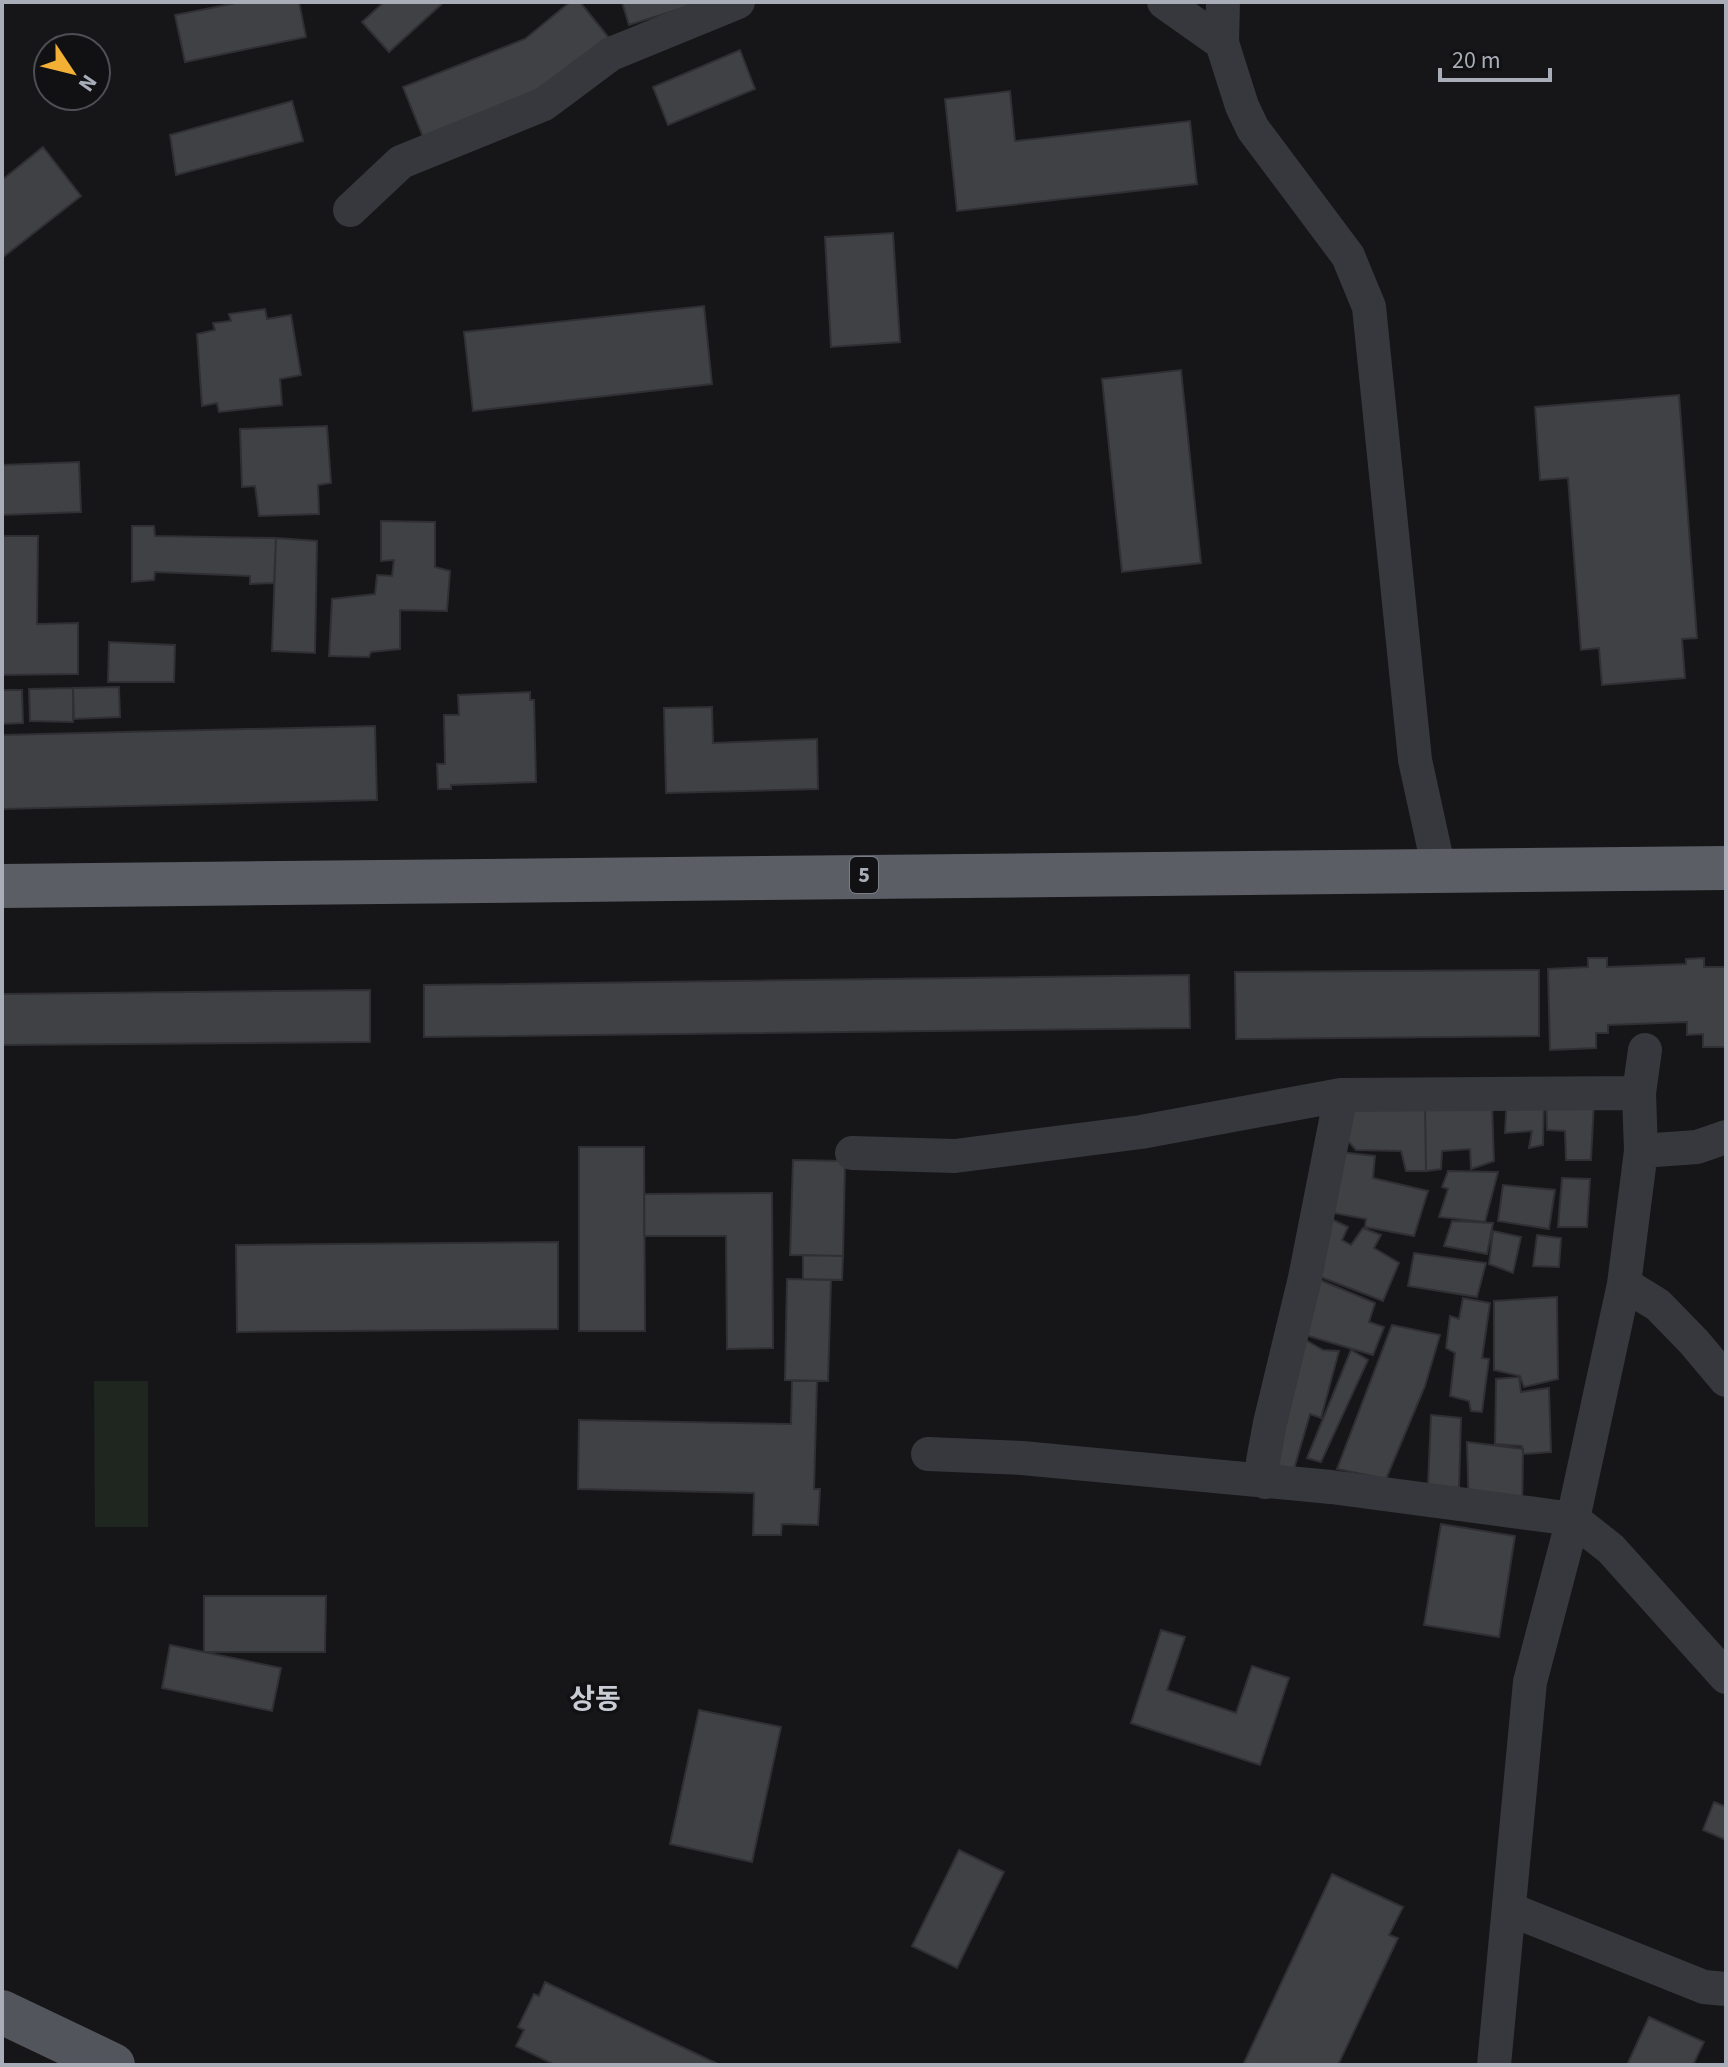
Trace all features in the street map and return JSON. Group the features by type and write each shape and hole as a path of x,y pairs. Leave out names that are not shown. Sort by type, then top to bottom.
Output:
{"highway":[{"name":"5","path":"2,886 1726,868"}],"main road":[{"path":"2,2012 113,2065"}],"street":[{"path":"350,210 401,162 544,104 611,54 738,2"},
{"path":"1164,2 1222,43"},
{"path":"1223,2 1222,43 1242,106 1253,129 1348,256 1369,307 1415,760 1439,870"},
{"path":"1494,2065 1530,1682 1573,1519 1624,1284 1641,1151 1639,1093 1645,1050"},
{"path":"852,1153 955,1156 1141,1132 1341,1095 1639,1093"},
{"path":"1265,1482 1263,1461 1270,1423 1305,1278 1341,1095"},
{"path":"1641,1151 1697,1147 1726,1137"},
{"path":"1624,1284 1658,1305 1726,1380"},
{"path":"928,1454 1022,1458 1400,1495 1573,1519 1611,1549 1726,1677"},
{"path":"1509,1909 1704,1987 1726,1989"}],"shaded area":[{"path":"94,1381 148,1381 148,1527 95,1527"}],"building":[{"path":"241,2 299,2 306,37 185,62 175,15"},
{"path":"384,2 444,2 389,52 362,22"},
{"path":"570,2 580,2 614,44 563,86 423,137 403,87 525,39"},
{"path":"622,2 702,2 629,25"},
{"path":"740,50 755,89 668,125 653,87"},
{"path":"1010,91 1015,141 1190,121 1197,184 957,211 945,99"},
{"path":"292,101 303,141 176,175 170,135"},
{"path":"43,147 81,196 2,258 2,180"},
{"path":"893,233 900,342 831,347 825,237"},
{"path":"704,306 712,384 473,411 464,332"},
{"path":"265,309 267,319 291,315 301,375 280,379 282,405 219,412 217,403 202,406 197,334 215,330 213,323 231,321 229,314"},
{"path":"1181,370 1201,563 1122,572 1102,379"},
{"path":"1679,395 1697,638 1682,639 1685,678 1602,685 1599,648 1581,650 1568,478 1540,480 1535,407"},
{"path":"327,426 331,483 318,485 319,514 259,516 255,486 242,487 240,429"},
{"path":"79,462 81,512 2,515 2,465"},
{"path":"381,521 435,522 435,567 450,571 447,611 400,610 400,649 371,652 369,657 329,656 332,599 375,594 377,575 392,576 394,560 381,561"},
{"path":"132,526 154,526 155,536 276,538 274,583 250,584 250,576 155,572 154,580 132,582"},
{"path":"2,536 38,536 37,624 78,623 78,674 2,675"},
{"path":"276,538 317,541 315,653 272,651"},
{"path":"109,642 175,645 174,682 108,682"},
{"path":"119,687 120,717 74,719 73,688"},
{"path":"73,688 73,722 30,721 29,689"},
{"path":"2,690 22,690 23,723 2,724"},
{"path":"530,692 530,700 534,700 536,782 451,785 451,789 438,789 437,764 445,764 444,715 459,715 458,695"},
{"path":"712,707 713,743 817,739 818,789 666,793 664,708"},
{"path":"375,726 377,800 2,809 2,735"},
{"path":"1588,958 1607,958 1607,967 1686,964 1686,959 1704,958 1704,967 1726,967 1726,1047 1703,1047 1703,1034 1687,1035 1687,1022 1608,1025 1608,1033 1596,1033 1596,1048 1550,1050 1548,969 1588,967"},
{"path":"1539,970 1539,1036 1236,1039 1235,972"},
{"path":"1189,975 1190,1028 424,1037 424,985"},
{"path":"370,990 370,1042 2,1045 2,994"},
{"path":"1544,1094 1543,1145 1529,1148 1532,1131 1505,1133 1507,1096"},
{"path":"1546,1098 1594,1101 1591,1160 1566,1160 1565,1131 1547,1130"},
{"path":"1492,1103 1494,1161 1471,1169 1470,1149 1442,1151 1441,1169 1426,1171 1425,1104"},
{"path":"1425,1104 1426,1171 1406,1171 1401,1151 1356,1150 1348,1141 1345,1106"},
{"path":"579,1147 644,1147 645,1331 579,1331"},
{"path":"1331,1151 1375,1156 1373,1178 1428,1191 1414,1236 1365,1227 1366,1219 1328,1212"},
{"path":"793,1160 845,1161 843,1256 790,1255"},
{"path":"1448,1171 1498,1172 1485,1222 1439,1217 1448,1189 1442,1187"},
{"path":"1562,1178 1590,1179 1587,1227 1558,1227"},
{"path":"1503,1185 1555,1190 1549,1229 1498,1221"},
{"path":"772,1193 773,1348 727,1349 726,1236 644,1236 644,1194"},
{"path":"1325,1216 1348,1227 1342,1240 1351,1245 1363,1228 1381,1235 1374,1248 1399,1263 1383,1301 1313,1274"},
{"path":"1452,1221 1493,1223 1487,1254 1444,1246"},
{"path":"1493,1231 1521,1237 1513,1273 1489,1264"},
{"path":"1537,1235 1561,1238 1559,1267 1533,1266"},
{"path":"558,1242 558,1329 237,1332 236,1245"},
{"path":"1414,1253 1486,1263 1477,1297 1408,1286"},
{"path":"803,1255 843,1256 842,1280 803,1279"},
{"path":"1313,1277 1375,1303 1369,1322 1384,1327 1373,1355 1295,1332"},
{"path":"787,1279 831,1280 828,1381 785,1380"},
{"path":"1557,1297 1558,1379 1524,1387 1520,1376 1494,1370 1494,1301"},
{"path":"1463,1298 1490,1303 1482,1358 1489,1359 1482,1412 1471,1411 1469,1401 1450,1396 1455,1353 1446,1348 1450,1316 1459,1319"},
{"path":"1392,1325 1440,1335 1425,1386 1386,1479 1337,1469"},
{"path":"1297,1335 1323,1350 1339,1351 1321,1418 1310,1414 1292,1476 1265,1462"},
{"path":"1351,1350 1368,1360 1321,1462 1307,1458"},
{"path":"1519,1377 1521,1392 1549,1388 1551,1452 1523,1454 1522,1446 1495,1444 1496,1379"},
{"path":"792,1381 817,1381 814,1489 820,1489 818,1525 782,1524 781,1535 753,1535 754,1493 578,1489 579,1420 791,1424"},
{"path":"1431,1415 1461,1418 1459,1488 1428,1485"},
{"path":"1467,1442 1523,1449 1522,1522 1469,1519"},
{"path":"1441,1524 1515,1536 1499,1637 1424,1625"},
{"path":"204,1596 326,1596 325,1652 204,1652"},
{"path":"1161,1630 1185,1637 1167,1690 1236,1713 1252,1666 1289,1678 1260,1765 1131,1723"},
{"path":"170,1645 281,1668 272,1711 162,1688"},
{"path":"699,1710 781,1727 752,1862 670,1844"},
{"path":"1714,1802 1726,1807 1726,1840 1703,1830"},
{"path":"959,1850 1004,1872 957,1968 912,1946"},
{"path":"1332,1874 1403,1907 1389,1935 1398,1938 1338,2065 1243,2065"},
{"path":"545,1982 720,2065 555,2065 516,2046 524,2030 518,2027 534,1994 539,1996"},
{"path":"1649,2017 1704,2042 1693,2065 1627,2065"}],"district":[{"name":"상동","path":"595,1699"}]}
